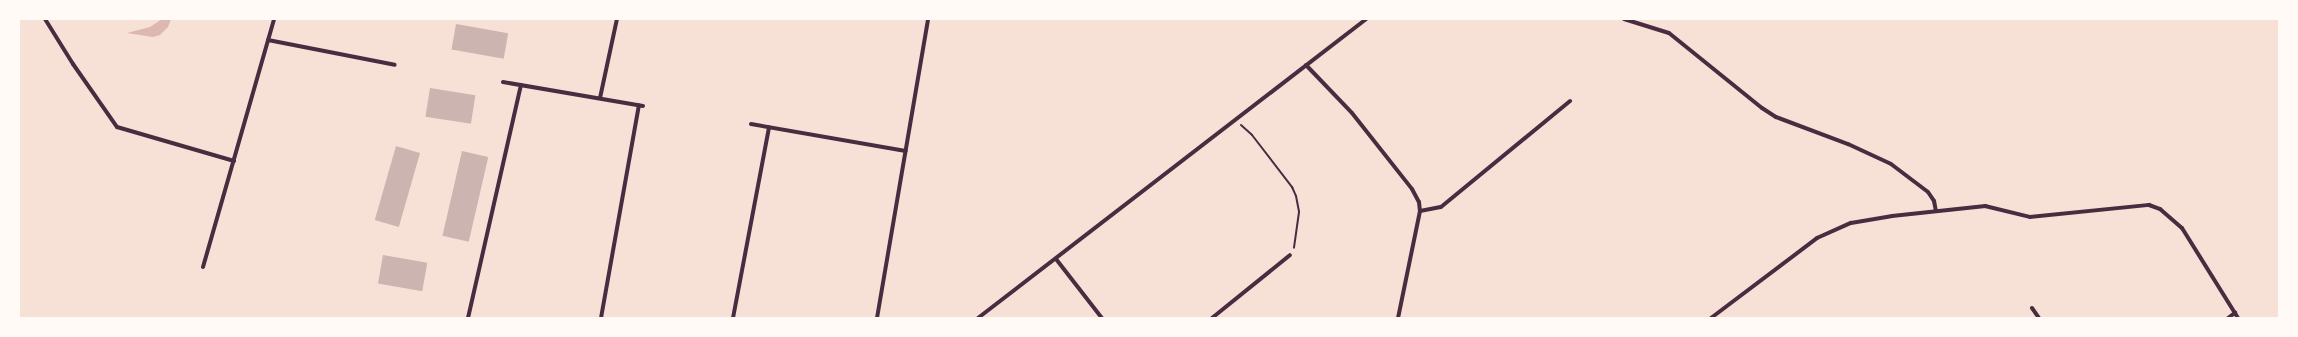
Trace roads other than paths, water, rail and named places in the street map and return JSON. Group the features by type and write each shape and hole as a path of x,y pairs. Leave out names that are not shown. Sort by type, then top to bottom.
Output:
{"street":[{"path":"45,19 77,70 117,127 234,162"},
{"path":"204,267 274,19"},
{"path":"600,98 617,19"},
{"path":"877,318 928,19"},
{"path":"978,318 1366,19"},
{"path":"1624,19 1669,33 1776,118 1848,144 1891,164 1928,192 1934,201 1936,211"},
{"path":"268,40 395,65"},
{"path":"1306,65 1345,105 1412,189 1419,202 1420,211 1398,318"},
{"path":"503,82 641,106 601,318"},
{"path":"468,318 521,85"},
{"path":"1420,211 1441,207 1570,101"},
{"path":"751,124 906,151"},
{"path":"733,318 769,127"},
{"path":"1711,318 1800,250 1828,232 1857,222 1985,206 2030,217 2149,205 2160,209 2182,228 2238,318"},
{"path":"1212,318 1290,255"},
{"path":"1056,259 1102,318"},
{"path":"2032,308 2039,318"},
{"path":"2228,318 2235,313"}]}
